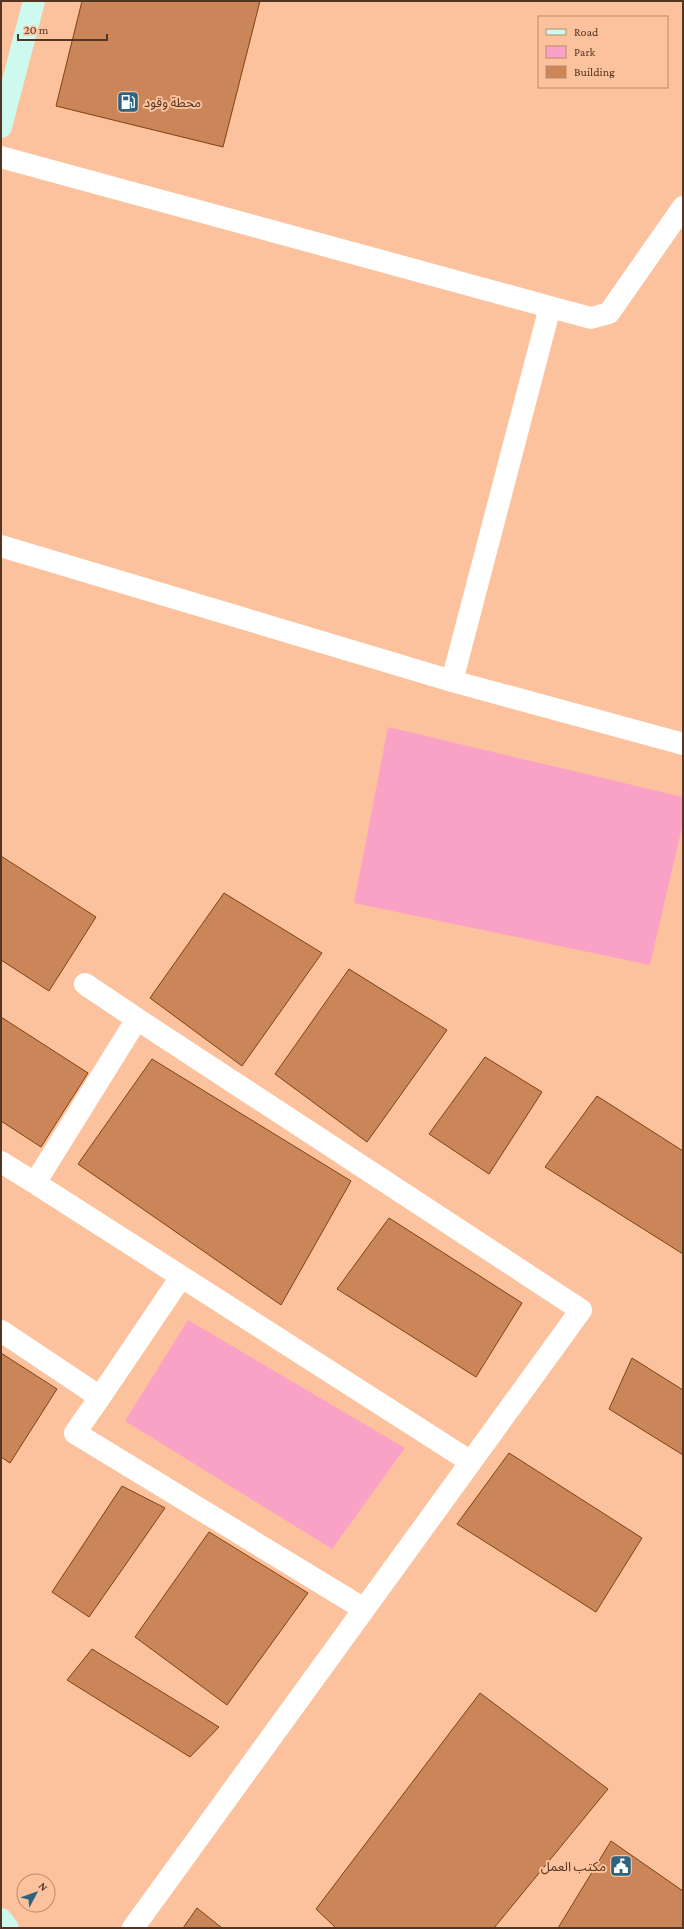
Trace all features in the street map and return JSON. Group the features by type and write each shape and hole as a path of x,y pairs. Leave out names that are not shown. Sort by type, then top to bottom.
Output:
{"street":[{"path":"1,127 34,1"},
{"path":"1,158 591,318 609,313 622,298 683,207"},
{"path":"452,681 550,307"},
{"path":"1,546 452,681 683,744"},
{"path":"85,984 581,1310 133,1928"},
{"path":"35,1183 137,1019"},
{"path":"1,1162 471,1462"},
{"path":"181,1277 75,1433 364,1609"},
{"path":"1,1331 100,1397"},
{"path":"1,1919 8,1928"}],"green space":[{"path":"388,727 683,797 683,823 650,965 354,903"},
{"path":"188,1320 405,1448 332,1549 125,1421"}],"building":[{"path":"82,1 260,1 223,147 56,106"},
{"path":"1,856 96,917 49,991 1,960"},
{"path":"224,893 322,953 242,1066 150,998"},
{"path":"349,969 447,1030 367,1142 275,1074"},
{"path":"1,1017 88,1073 41,1147 1,1121"},
{"path":"485,1057 542,1092 489,1174 429,1134"},
{"path":"152,1059 351,1181 281,1305 78,1164"},
{"path":"597,1096 683,1151 683,1254 545,1167"},
{"path":"389,1218 522,1303 476,1377 337,1289"},
{"path":"1,1353 57,1389 10,1463 1,1457"},
{"path":"632,1358 683,1390 683,1455 609,1409"},
{"path":"509,1453 642,1538 596,1612 457,1524"},
{"path":"122,1486 165,1508 89,1617 52,1592"},
{"path":"209,1532 308,1593 227,1705 135,1637"},
{"path":"92,1649 219,1727 190,1757 67,1680"},
{"path":"480,1693 608,1789 494,1928 336,1928 316,1909"},
{"name":"مكتب العمل","path":"611,1841 683,1891 683,1928 558,1928"},
{"path":"197,1908 222,1928 183,1928"}],"place":[{"name":"محطة وقود","path":"128,102"},
{"name":"مكتب العمل","path":"621,1866"}]}
